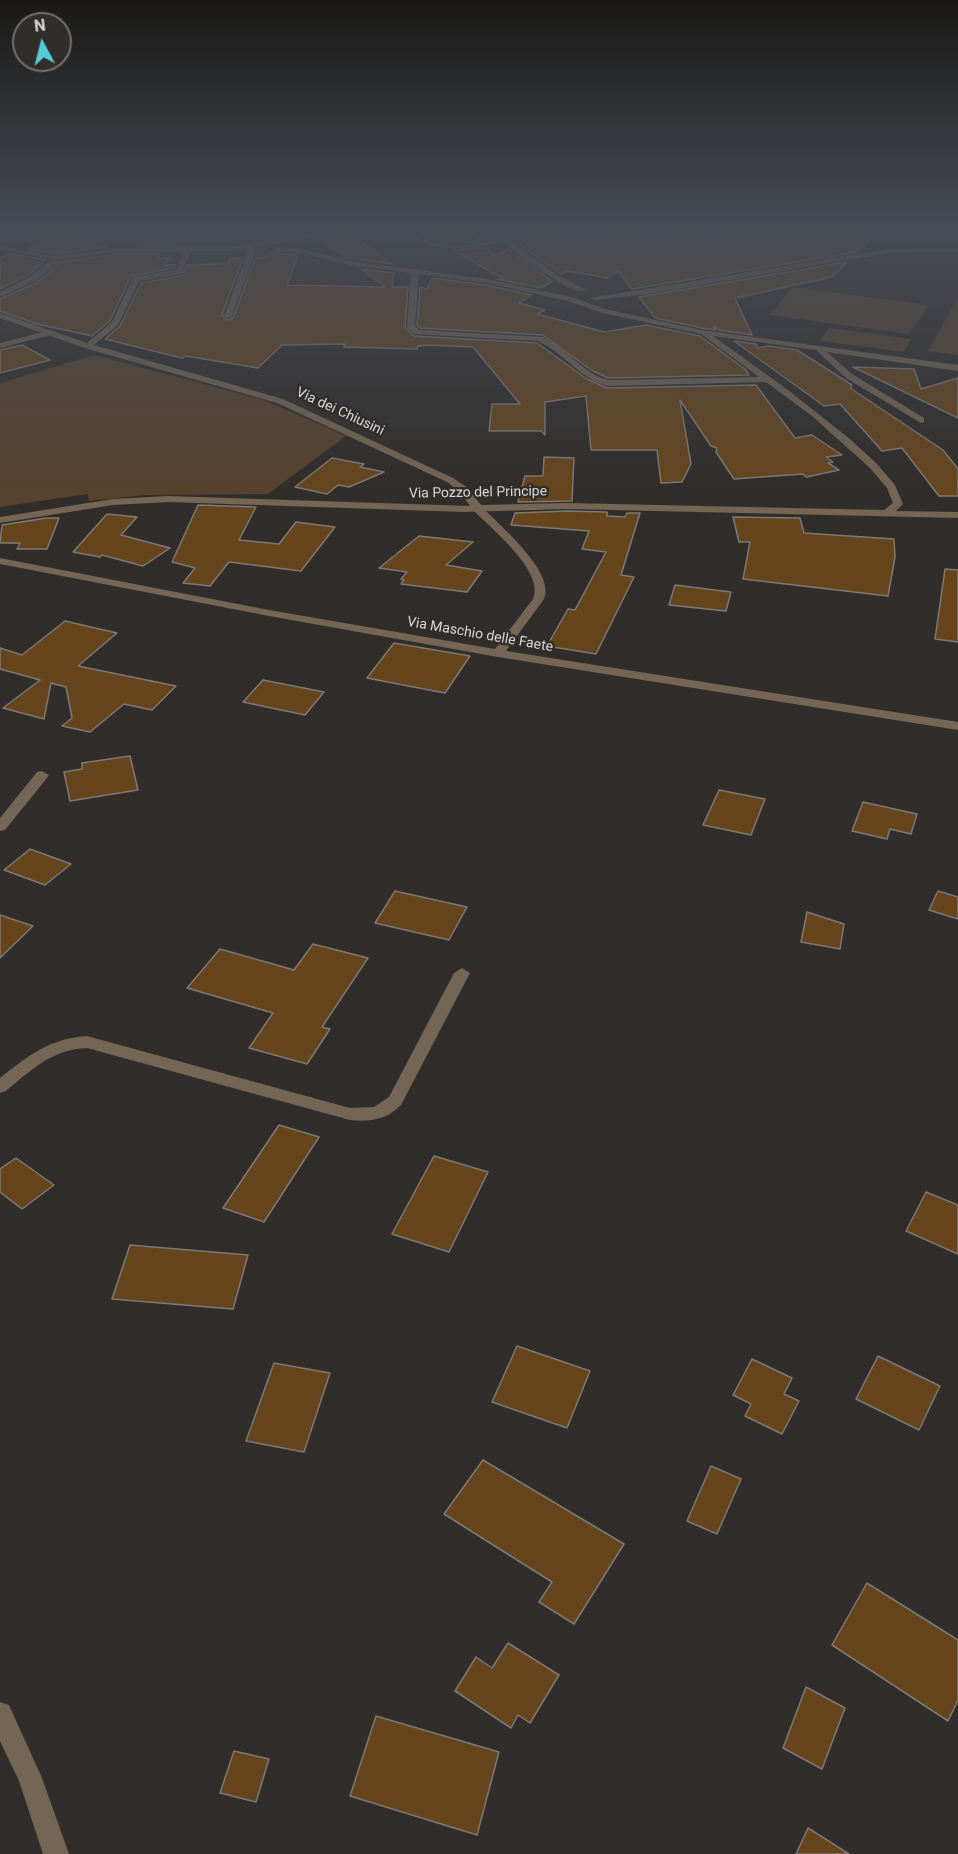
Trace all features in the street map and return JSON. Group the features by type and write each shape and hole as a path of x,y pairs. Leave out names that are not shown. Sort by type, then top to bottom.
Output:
{"street":[{"name":"Via dei Chiusini","path":"11,319 88,346 263,396 296,408 454,482 464,490 478,509 535,569 541,584 539,597 498,653"},
{"path":"88,346 117,319"},
{"path":"412,319 411,327 414,331 540,339 550,343 593,379 607,383 767,379"},
{"path":"633,319 702,332 958,368"},
{"path":"0,346 51,332"},
{"path":"702,332 825,422 889,481 899,501 897,506 887,513"},
{"path":"818,348 854,380 921,420"},
{"name":"Via Pozzo del Principe","path":"0,520 107,503 147,500 478,509 567,506 958,515"},
{"name":"Via Maschio delle Faete","path":"0,561 268,614 958,726"},
{"path":"0,826 42,775"},
{"path":"0,1087 49,1049 65,1042 87,1042 350,1114 374,1115 395,1101 462,973"},
{"path":"0,1714 30,1778 56,1854"}],"shaded area":[{"path":"795,319 920,319 909,334"},
{"path":"946,319 958,319 958,355 928,351"},
{"path":"829,328 911,339 904,352 820,341"},
{"path":"94,355 264,400 346,436 268,494 146,495 89,501 88,494 0,507 0,383"}],"building":[{"path":"21,319 111,319 92,336"},
{"path":"124,319 406,319 405,327 414,336 537,343 587,379 607,388 756,385 795,438 812,435 842,455 826,457 833,462 828,463 839,470 806,477 803,474 734,479 716,452 717,448 711,446 680,400 691,464 682,482 661,483 657,450 591,450 586,396 545,402 545,435 541,431 489,431 492,404 520,404 473,347 428,345 418,346 417,349 344,347 345,344 282,345 258,368 186,356 182,358 105,339 120,326"},
{"path":"418,319 554,319 605,332 646,325 700,336 745,369 749,375 608,378 591,370 543,335 420,328 417,325"},
{"path":"657,319 744,319 752,335 719,330 714,326 716,330"},
{"path":"734,341 756,344 757,348 769,346 797,350 852,385 850,388 943,450 958,469 958,496 939,496 902,448 882,451 840,404 824,406"},
{"path":"22,345 50,360 0,373 0,350"},
{"path":"853,367 914,369 921,389 958,378 958,418"},
{"path":"544,457 574,458 572,501 518,502 525,476 543,476"},
{"path":"332,458 364,464 360,467 384,472 349,487 338,485 327,494 295,487"},
{"path":"198,505 256,507 239,540 279,544 296,522 335,527 301,571 229,562 210,586 183,583 195,568 172,562"},
{"path":"607,512 607,516 625,517 627,513 640,513 621,575 634,577 596,654 547,646 568,609 575,610 606,552 582,549 589,531 511,525 515,513"},
{"path":"107,514 137,517 121,535 170,548 143,566 102,555 100,557 73,552"},
{"path":"733,517 800,518 804,533 894,539 895,557 888,596 743,579 750,542 739,542"},
{"path":"59,518 47,549 17,549 20,543 0,543 2,525"},
{"path":"419,536 473,542 446,565 482,571 467,592 401,584 404,580 401,579 407,572 379,568"},
{"path":"945,569 958,570 958,642 935,639"},
{"path":"675,585 731,592 726,611 669,605"},
{"path":"65,621 117,633 78,666 176,686 152,710 124,704 90,732 62,726 72,718 66,687 51,683 44,719 3,708 40,680 0,669 0,648 22,655"},
{"path":"394,643 470,656 445,693 367,678"},
{"path":"263,680 324,692 305,715 243,702"},
{"path":"130,756 138,790 70,801 64,772 82,769 82,763"},
{"path":"719,790 765,799 751,835 703,825"},
{"path":"863,802 917,814 911,834 890,829 887,839 852,831"},
{"path":"30,849 71,864 45,885 4,870"},
{"path":"395,891 467,907 449,940 375,923"},
{"path":"938,891 958,897 958,919 929,910"},
{"path":"807,912 844,924 840,949 801,942"},
{"path":"0,915 33,926 0,958"},
{"path":"313,944 368,958 322,1027 330,1029 307,1064 249,1048 273,1013 187,988 220,949 294,970"},
{"path":"279,1125 319,1137 264,1222 223,1208"},
{"path":"434,1156 488,1172 449,1252 392,1234"},
{"path":"16,1158 54,1185 22,1209 0,1192 0,1169"},
{"path":"926,1192 958,1205 958,1254 906,1231"},
{"path":"130,1245 248,1255 233,1309 112,1299"},
{"path":"517,1346 590,1371 567,1428 492,1402"},
{"path":"878,1356 940,1386 919,1430 856,1399"},
{"path":"752,1359 792,1378 784,1394 799,1401 782,1434 745,1416 751,1404 733,1395"},
{"path":"274,1363 330,1373 304,1452 246,1441"},
{"path":"483,1460 624,1544 574,1624 539,1602 552,1582 444,1514"},
{"path":"711,1466 741,1479 717,1534 687,1521"},
{"path":"867,1583 958,1640 958,1700 948,1721 832,1645"},
{"path":"508,1643 559,1675 530,1723 518,1715 511,1728 455,1691 476,1657 492,1668"},
{"path":"806,1687 845,1708 822,1769 783,1748"},
{"path":"376,1716 499,1752 477,1835 350,1796"},
{"path":"234,1751 269,1759 256,1802 220,1793"},
{"path":"808,1828 849,1854 796,1854"}]}
